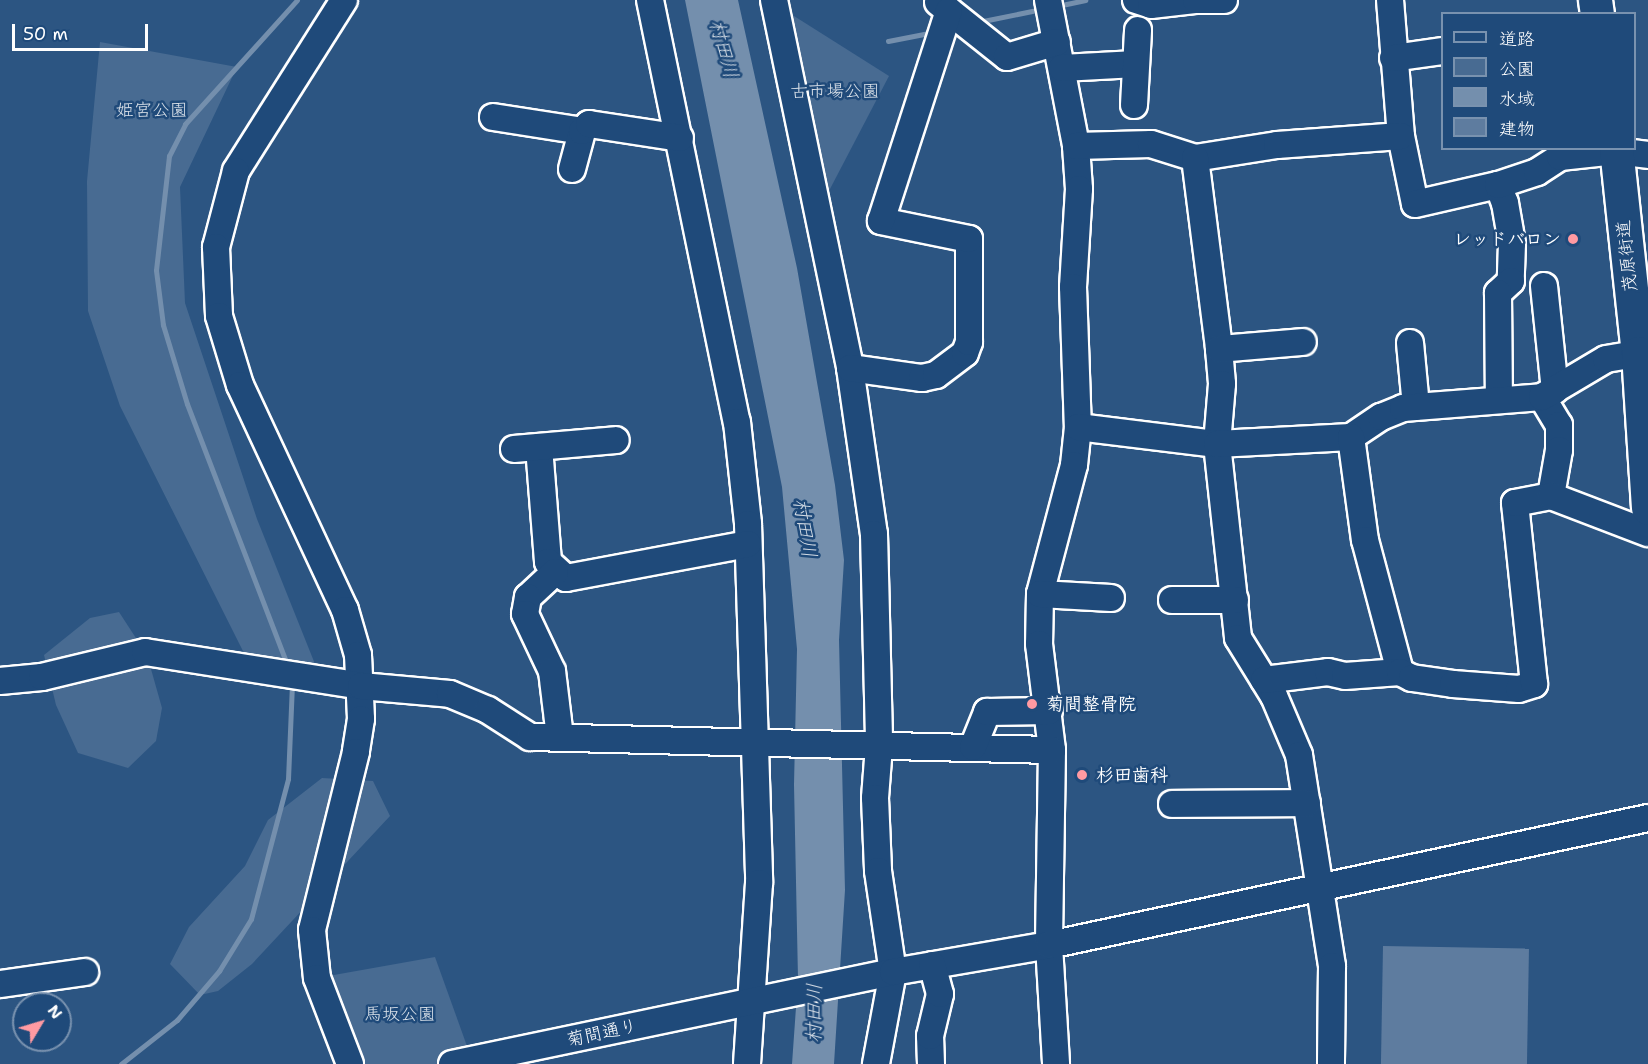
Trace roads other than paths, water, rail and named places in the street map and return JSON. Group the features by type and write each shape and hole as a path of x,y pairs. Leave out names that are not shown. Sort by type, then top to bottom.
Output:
{"main road":[{"name":"茂原街道","path":"1630,152 1648,259"},
{"name":"茂原街道","path":"1630,152 1643,352 1648,508"}],"street":[{"path":"344,0 236,171 216,248 219,316 227,349 240,385 345,610 358,655 361,686 356,752 312,930 317,978 350,1064"},
{"path":"650,0 737,422 748,544 752,743 759,883 747,1064"},
{"path":"774,0 850,368 874,534 879,746 874,798 878,872 893,972 876,1064"},
{"path":"1048,0 1076,146 1079,189 1073,287 1078,426 1074,465 1040,594 1039,644 1052,750 1049,945 1056,1064"},
{"path":"1137,0 1151,6 1196,0 1224,0"},
{"path":"1389,0 1401,136 1414,204 1498,185 1537,172 1560,157 1630,152"},
{"path":"850,368 922,378 936,375 965,354 969,342 969,239 881,221 942,5 1006,57 1057,42"},
{"path":"1134,105 1138,30"},
{"path":"1394,58 1441,51"},
{"path":"1062,68 1136,64"},
{"path":"493,117 582,131"},
{"path":"572,169 582,131 589,124 680,138"},
{"path":"1076,146 1151,144 1196,158 1277,146 1401,136"},
{"path":"1196,158 1220,349 1222,384 1217,444 1238,638 1264,680 1299,755 1332,966 1331,1064"},
{"path":"1498,185 1512,243 1511,281 1498,293 1499,399"},
{"path":"1544,286 1549,393 1559,425 1551,496"},
{"path":"1220,349 1303,342"},
{"path":"1410,343 1416,407"},
{"path":"1078,426 1217,444 1351,438 1381,417 1416,407 1549,393 1606,359 1643,352"},
{"path":"1351,438 1365,540 1400,672"},
{"path":"616,440 526,448 548,562 555,572 566,578 748,544"},
{"path":"1264,680 1328,672 1345,676 1400,672 1412,678 1453,684 1519,688 1534,684 1515,503 1551,496 1648,533"},
{"path":"555,572 528,597 525,614 552,670 560,737"},
{"path":"1040,594 1111,598"},
{"path":"1172,600 1235,600"},
{"path":"0,681 42,677 145,652 361,686 450,694 488,710 530,737 1052,750"},
{"path":"973,747 987,712 1049,711"},
{"path":"1172,804 1308,803"},
{"name":"菊間通り","path":"452,1064 893,972 1049,945 1648,818"},
{"path":"931,1064 930,1036 940,994 932,965"},
{"path":"0,984 85,972"}],"water":[{"name":"村田川","path":"685,0 738,0 797,268 835,485 844,560 839,640 845,890 834,1064 792,1064 798,979 794,785 797,649 782,487"}],"waterway":[{"path":"288,667 187,404 163,325 156,270 169,156 185,124 297,0"},
{"path":"1057,6 1085,0"},
{"path":"978,22 1042,9"},
{"path":"888,41 934,32"},
{"path":"121,1064 177,1020 219,971 251,919 288,779 292,682"}],"place":[{"name":"レッドバロン","path":"1573,239"},
{"name":"菊間整骨院","path":"1032,704"},
{"name":"杉田歯科","path":"1082,775"}],"park label":[{"name":"古市場公園","path":"835,91"},
{"name":"姫宮公園","path":"152,110"},
{"name":"馬坂公園","path":"400,1014"}]}
